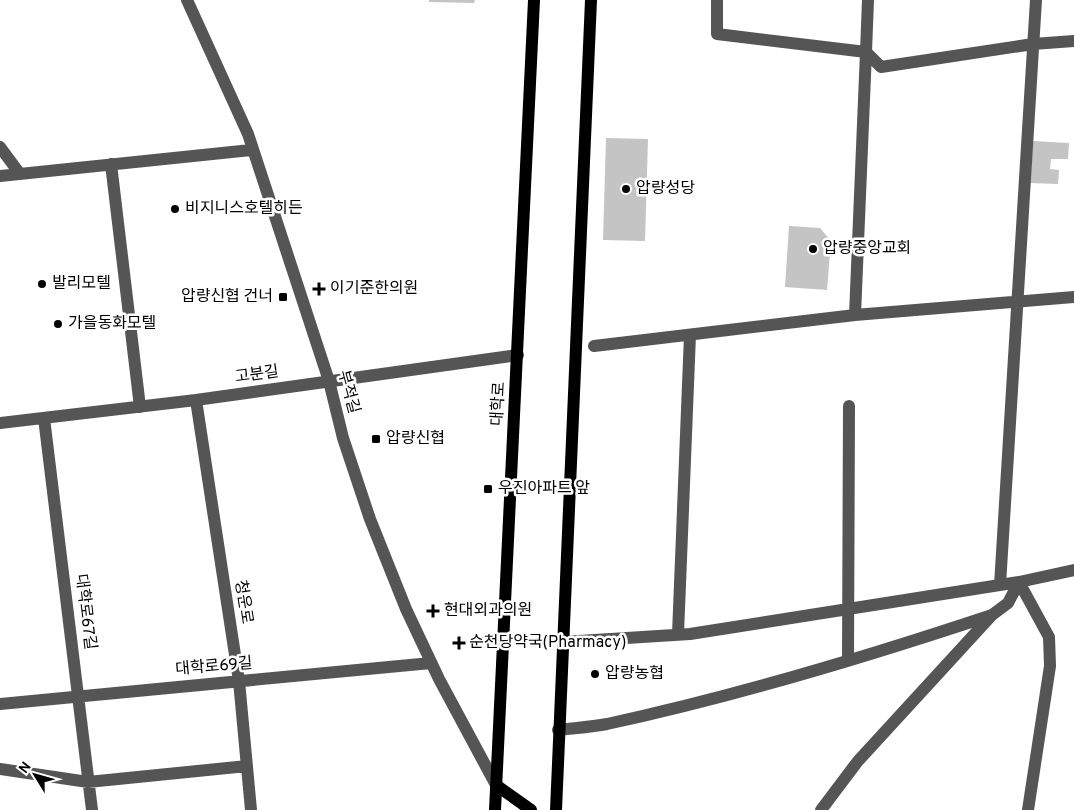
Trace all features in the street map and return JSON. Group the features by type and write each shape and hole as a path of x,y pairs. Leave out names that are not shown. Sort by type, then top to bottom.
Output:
{"main road":[{"name":"대학로","path":"495,810 534,0"},
{"path":"556,810 591,0"},
{"path":"496,785 531,810"}],"street":[{"name":"부적길","path":"187,0 248,134 251,150 329,381 343,438 370,519 406,609 496,785"},
{"path":"717,0 717,34 866,52 882,67 1033,44 1074,41"},
{"path":"855,315 868,0"},
{"path":"1000,585 1036,0"},
{"path":"0,147 20,174"},
{"path":"0,176 251,150"},
{"path":"111,164 140,407"},
{"path":"594,346 855,315 1074,297"},
{"path":"678,634 690,335"},
{"name":"고분길","path":"0,423 196,400 518,355"},
{"name":"청운로","path":"196,400 239,682 251,810"},
{"path":"848,660 849,406"},
{"name":"대학로67길","path":"44,418 92,810"},
{"path":"563,642 678,634 1019,582 1074,570"},
{"path":"821,810 858,761 992,615 1008,603 1019,582"},
{"path":"1019,582 1049,637 1050,666 1028,810"},
{"path":"558,730 604,724 703,701 848,660 992,615"},
{"name":"대학로69길","path":"0,704 432,663"},
{"path":"0,769 88,782 247,766"}],"building":[{"path":"429,0 475,0 474,3 429,2"},
{"name":"압량성당","path":"606,138 648,139 645,241 603,240"},
{"path":"1033,141 1069,143 1068,159 1051,159 1050,169 1059,170 1058,184 1030,183"},
{"path":"789,226 820,228 831,241 827,290 785,287"}],"place":[{"name":"압량성당","path":"626,189"},
{"name":"비지니스호텔히든","path":"175,209"},
{"name":"압량중앙교회","path":"813,249"},
{"name":"발리모텔","path":"42,284"},
{"name":"이기준한의원","path":"319,289"},
{"name":"압량신협 건너","path":"283,297"},
{"name":"가을동화모텔","path":"58,324"},
{"name":"압량신협","path":"376,439"},
{"name":"우진아파트 앞","path":"488,489"},
{"name":"현대외과의원","path":"433,611"},
{"name":"순천당약국(Pharmacy)","path":"459,643"},
{"name":"압량농협","path":"595,674"}]}
